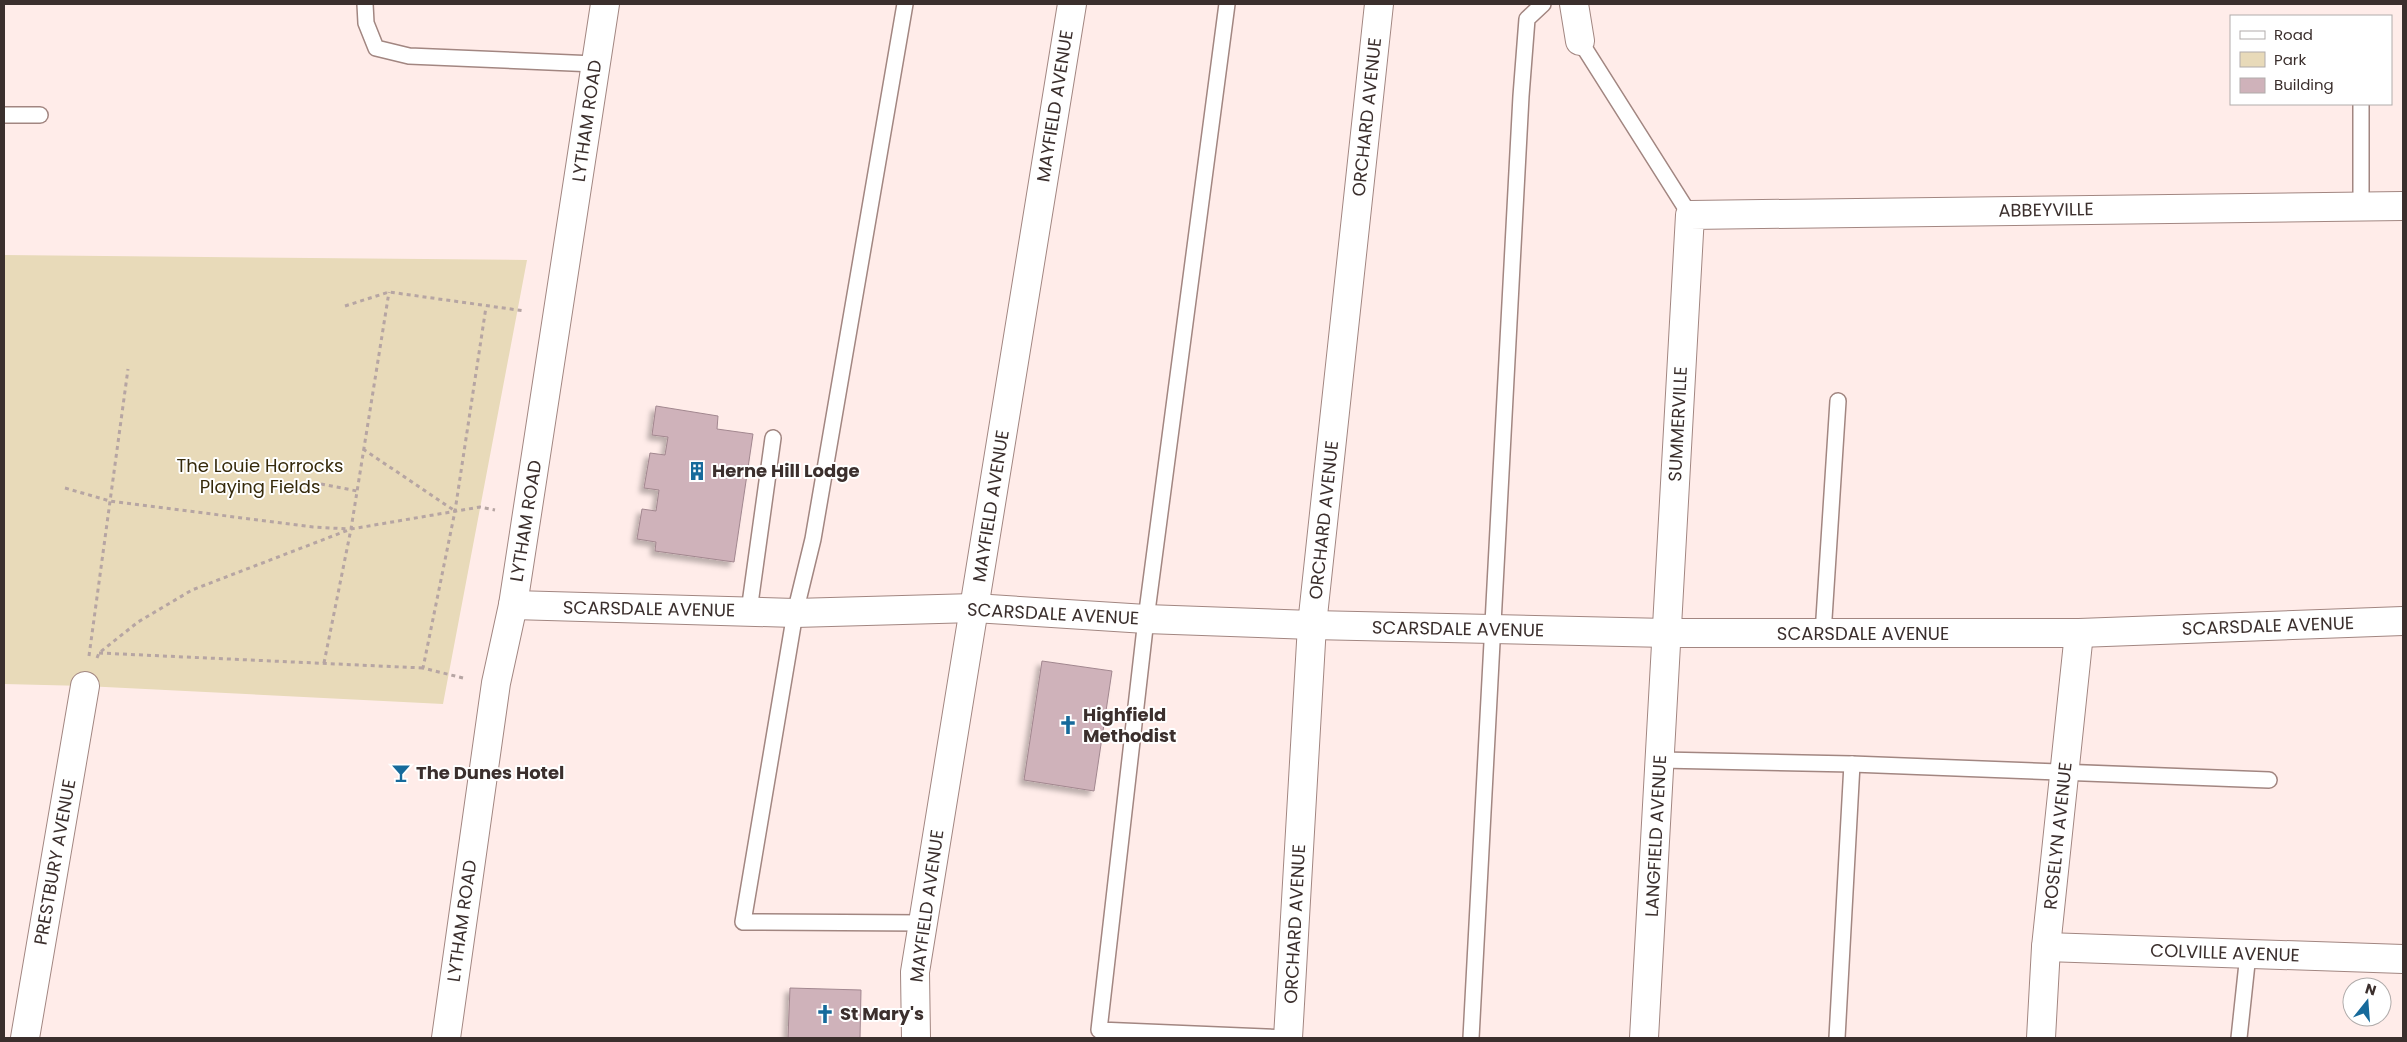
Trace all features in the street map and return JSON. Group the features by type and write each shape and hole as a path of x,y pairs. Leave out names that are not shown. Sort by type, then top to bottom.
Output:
{"street":[{"name":"LYTHAM ROAD","path":"446,1038 496,683 513,605 605,4"},
{"name":"MAYFIELD AVENUE","path":"916,1038 914,972 1072,4"},
{"name":"ORCHARD AVENUE","path":"1288,1038 1312,625 1379,4"},
{"path":"1574,4 1580,40"},
{"name":"ABBEYVILLE","path":"1690,215 2403,206"},
{"name":"SUMMERVILLE","path":"1667,634 1690,215"},
{"name":"SCARSDALE AVENUE","path":"513,605 795,613 974,608 1146,619 1493,631 1667,634 2079,633 2403,621"},
{"name":"ROSELYN AVENUE","path":"2041,1038 2046,947 2079,633"},
{"name":"LANGFIELD AVENUE","path":"1644,1038 1667,634"},
{"name":"PRESTBURY AVENUE","path":"25,1038 85,686"},
{"name":"COLVILLE AVENUE","path":"2046,947 2403,959"}],"lane":[{"path":"365,4 366,23 376,48 409,56 595,64"},
{"path":"905,4 813,538 795,613 743,922 923,924"},
{"path":"1227,4 1146,619 1099,1030 1288,1038"},
{"path":"1471,1038 1527,19 1543,4"},
{"path":"1580,40 1690,215"},
{"path":"2361,105 2361,206"},
{"path":"4,116 40,115"},
{"path":"1823,634 1838,401"},
{"path":"749,611 773,438"},
{"path":"1661,760 1852,764 2064,774 2268,780"},
{"path":"1837,1038 1852,764"},
{"path":"2239,1038 2248,954"}],"path":[{"path":"345,306 389,292 558,316"},
{"path":"324,663 351,529 389,292"},
{"path":"423,668 455,511 486,307"},
{"path":"85,686 128,369"},
{"path":"364,449 455,511"},
{"path":"321,484 357,491"},
{"path":"65,488 110,501 313,527 351,529"},
{"path":"85,686 99,653 138,622 192,590 351,529 480,507 526,516"},
{"path":"99,653 423,668 496,683"}],"green space":[{"name":"The Louie Horrocks Playing Fields","path":"4,255 527,260 443,704 85,686 4,684"}],"building":[{"name":"Herne Hill Lodge","path":"656,406 718,416 717,429 753,434 734,562 655,551 656,542 637,539 642,509 656,511 659,490 644,488 650,453 665,455 668,437 652,435"},
{"name":"Highfield Methodist","path":"1042,661 1112,671 1094,791 1024,780"},
{"name":"St Mary's","path":"790,988 861,990 860,1038 788,1038"}],"place":[{"name":"Herne Hill Lodge","path":"697,471"},
{"name":"Highfield Methodist","path":"1068,725"},
{"name":"The Dunes Hotel","path":"401,773"},
{"name":"St Mary's","path":"825,1014"}]}
